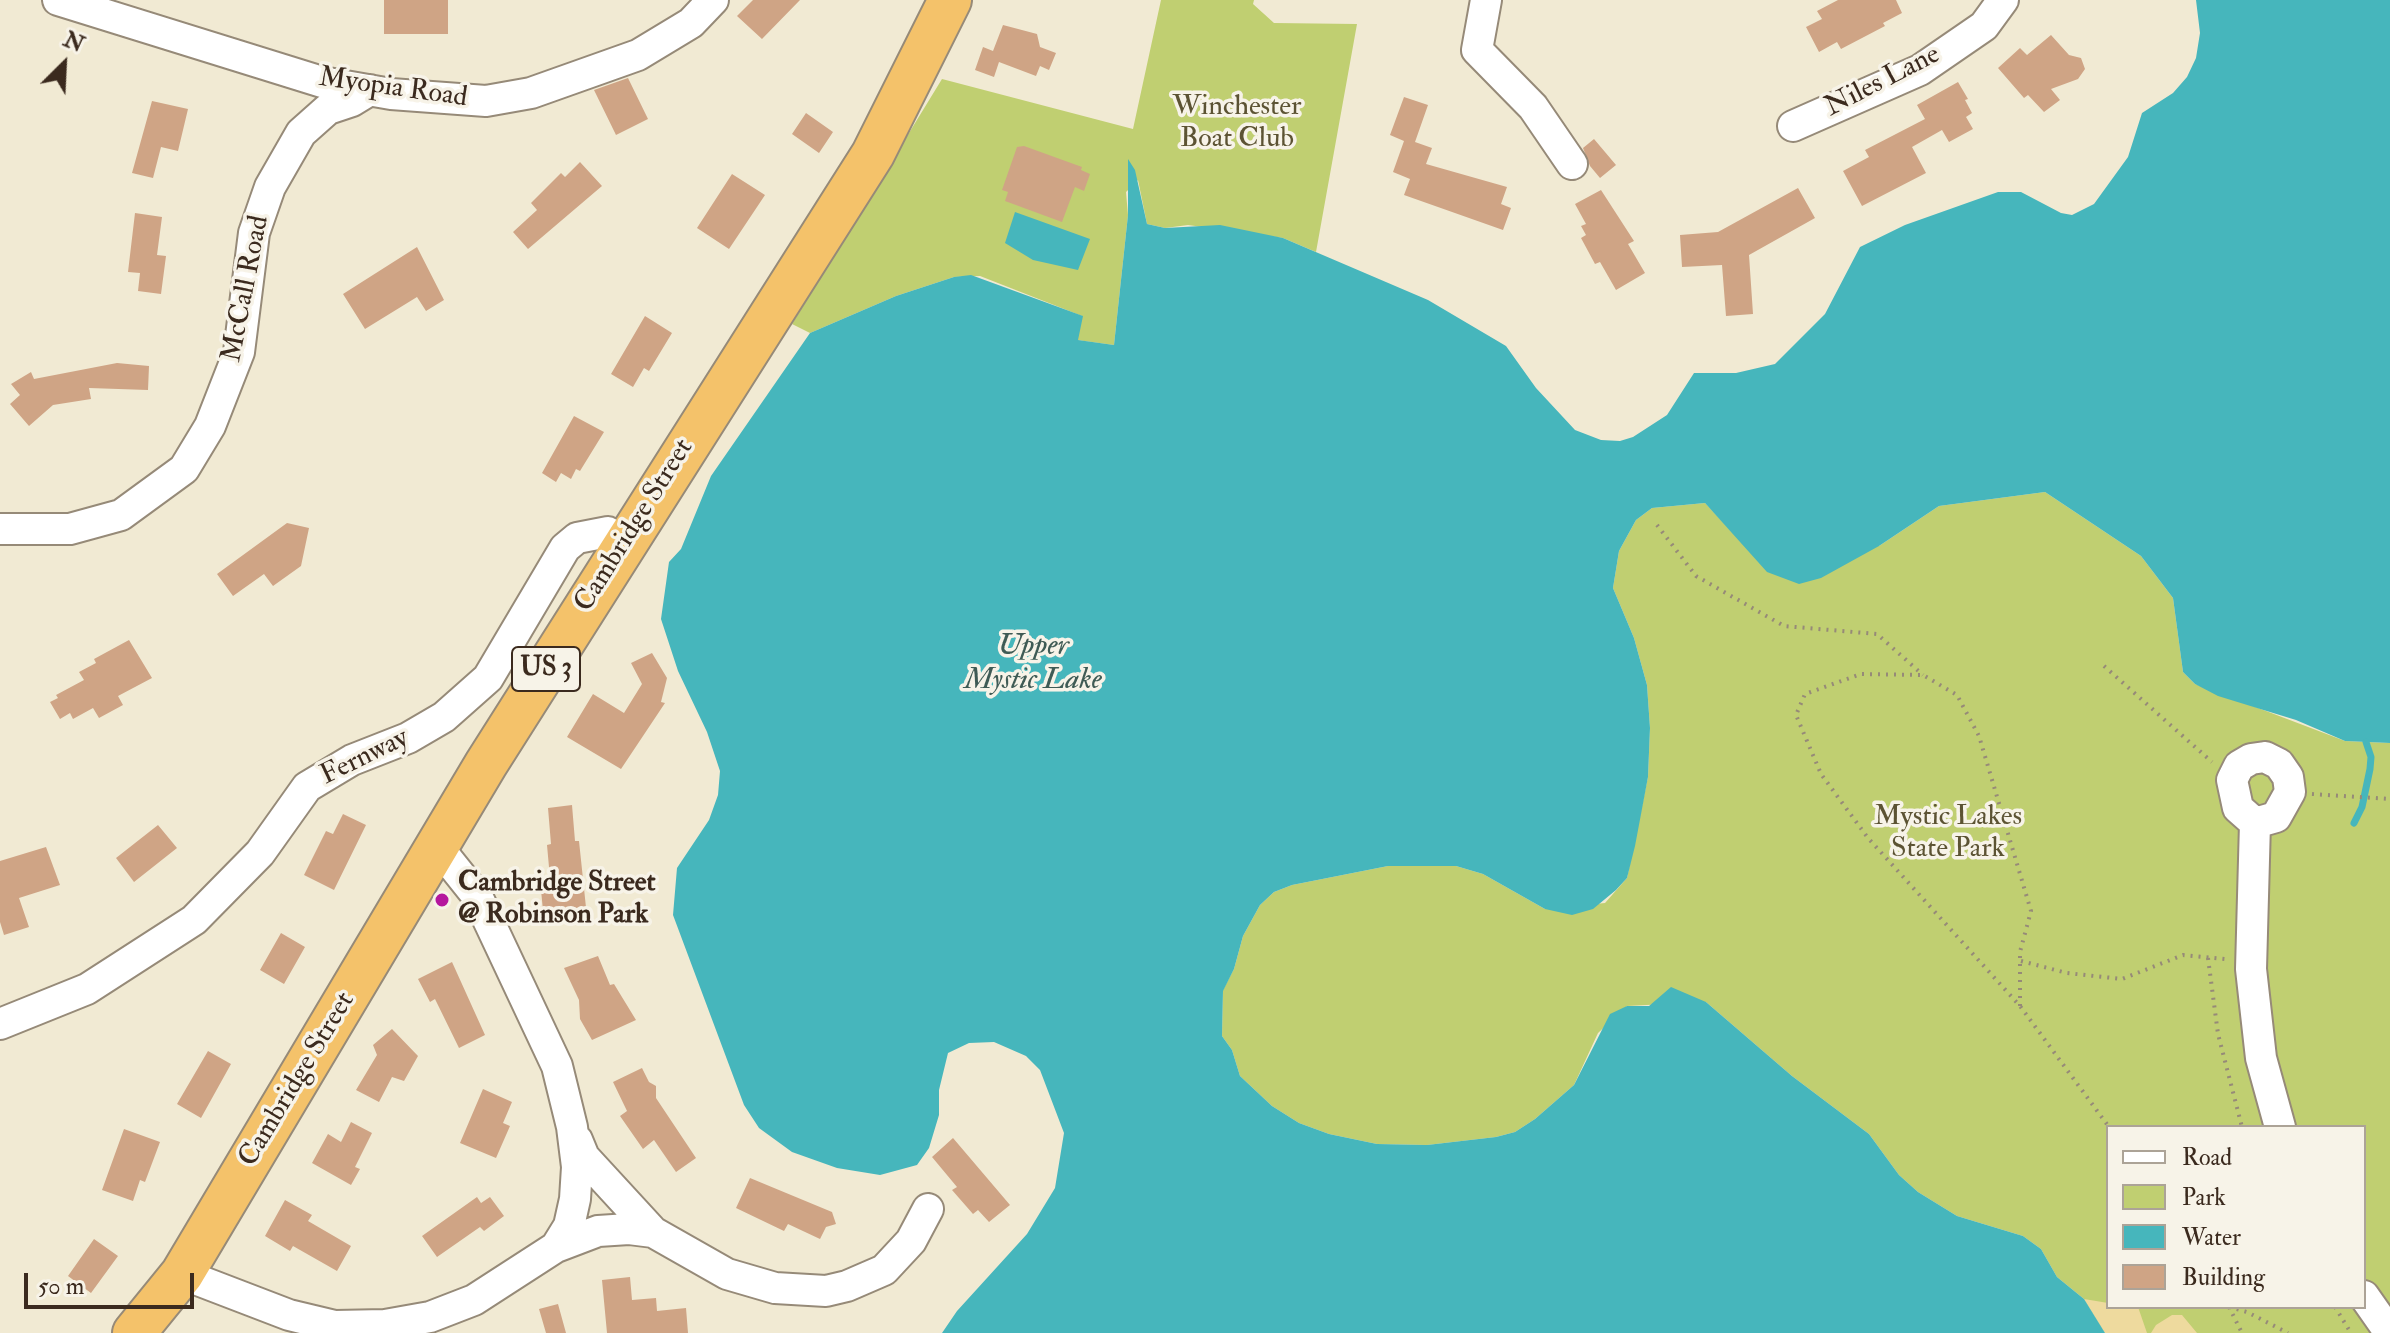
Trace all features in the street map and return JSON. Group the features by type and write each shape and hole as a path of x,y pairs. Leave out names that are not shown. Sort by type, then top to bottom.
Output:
{"highway":[{"name":"Cambridge Street","path":"134,1333 182,1274 437,846 624,543 873,154 950,0"}],"street":[{"name":"Myopia Road","path":"58,0 322,82 370,90 486,101 531,93 638,55 691,23 713,0"},
{"path":"1486,0 1477,50 1533,107 1572,164"},
{"name":"Niles Lane","path":"1793,126 1920,70 1984,26 2003,0"},
{"name":"McCall Road","path":"0,529 70,529 121,515 184,469 210,426 239,352 254,233 270,187 301,133 328,109 352,101 370,90"},
{"name":"Fernway","path":"0,1024 87,989 194,920 260,853 307,787 352,760 408,738 444,717 488,678 565,548 577,538 608,532 624,543"},
{"path":"2265,757 2279,764 2288,777 2290,792 2276,817 2255,823 2238,808 2232,780 2239,766 2251,759 2265,757"},
{"path":"2255,823 2251,961 2261,1058 2279,1125"},
{"path":"437,846 477,896 493,926 557,1066 572,1127 584,1157 653,1232 727,1274 775,1288 826,1291 847,1286 884,1270 911,1241 928,1209"},
{"path":"556,1247 569,1226 575,1199 572,1127"},
{"path":"182,1274 289,1315 335,1326 385,1325 430,1317 474,1300 556,1247 598,1231 629,1229 653,1232"},
{"path":"2366,1299 2390,1333"}],"path":[{"path":"1657,525 1696,576 1784,626 1877,634 1923,675 1957,695 1979,736 2031,911 2024,928 2020,1006"},
{"path":"2104,666 2232,780"},
{"path":"1923,675 1861,674 1805,694 1796,715 1821,774 1868,838 2020,1006 2108,1125"},
{"path":"2290,792 2390,799"},
{"path":"2021,961 2067,973 2122,979 2183,955 2251,961"},
{"path":"2208,958 2218,1034 2241,1125"},
{"path":"2230,1309 2242,1333"},
{"path":"2236,1309 2288,1333"},
{"path":"2336,1309 2351,1333"}],"green space":[{"name":"Winchester Boat Club","path":"1161,0 1254,0 1253,4 1274,23 1357,24 1316,252 1283,238 1188,225 1165,228 1147,224 1138,180 1126,192 1128,215 1114,345 1077,340 1082,316 980,276 954,277 896,296 810,333 792,324 942,79 1133,129"},
{"name":"Mystic Lakes State Park","path":"2045,492 2141,556 2173,598 2183,672 2195,684 2345,741 2390,743 2390,1333 2105,1333 2084,1299 2057,1277 2041,1249 2023,1236 1957,1216 1918,1192 1899,1175 1869,1134 1792,1076 1706,1002 1627,1006 1598,1033 1574,1085 1535,1119 1515,1132 1496,1137 1427,1145 1377,1144 1329,1134 1299,1123 1272,1106 1240,1076 1232,1050 1222,1036 1223,990 1234,969 1243,936 1260,905 1274,892 1292,885 1388,866 1456,866 1483,874 1545,909 1605,903 1627,878 1648,777 1650,728 1647,685 1634,638 1613,588 1619,551 1636,520 1652,508 1705,503 1735,535 1879,546 1939,506"}],"sand":[{"path":"2084,1299 2106,1303 2106,1309 2139,1309 2147,1333 2105,1333"},
{"path":"2172,1315 2182,1315 2197,1333 2151,1333 2156,1325"}],"water":[{"name":"Upper Mystic Lake","path":"2196,0 2390,0 2390,743 2345,741 2296,720 2218,696 2195,684 2183,672 2173,598 2141,556 2045,492 1939,506 1879,546 1821,578 1799,584 1767,572 1705,503 1652,508 1636,520 1619,551 1613,588 1634,638 1647,685 1650,728 1648,777 1627,878 1593,909 1572,915 1545,909 1483,874 1456,866 1388,866 1292,885 1274,892 1260,905 1243,936 1234,969 1223,991 1222,1036 1232,1050 1240,1076 1272,1106 1299,1123 1329,1134 1377,1144 1427,1145 1515,1132 1574,1085 1610,1014 1627,1006 1649,1006 1671,987 1706,1002 1792,1076 1869,1134 1899,1175 1918,1192 1957,1216 2023,1236 2041,1249 2057,1277 2084,1299 2105,1333 942,1333 957,1311 1027,1234 1055,1188 1064,1133 1040,1070 1026,1056 994,1042 969,1043 948,1053 939,1090 939,1115 929,1148 917,1165 880,1175 837,1168 792,1152 759,1128 744,1105 673,915 677,868 709,820 718,795 720,771 707,732 678,671 661,619 669,562 681,549 711,476 810,333 896,296 954,277 971,275 1083,316 1078,340 1114,345 1128,215 1128,159 1135,170 1147,224 1165,228 1220,225 1283,238 1428,300 1506,346 1536,388 1575,430 1601,440 1620,441 1633,437 1667,415 1694,373 1736,373 1775,364 1825,314 1860,247 1905,225 1998,192 2021,192 2061,213 2072,215 2094,204 2128,157 2142,113 2173,93 2187,77 2196,58 2200,33"},
{"path":"1015,212 1090,239 1078,270 1033,260 1005,243"}],"building":[{"path":"384,0 448,0 448,34 384,34"},
{"path":"753,0 800,0 762,39 737,16"},
{"path":"1838,0 1896,0 1902,13 1883,23 1885,26 1841,49 1837,42 1819,52 1806,27 1822,19 1817,11"},
{"path":"1003,25 1037,34 1040,47 1056,53 1049,70 1040,66 1036,76 999,62 994,77 975,70 983,47 993,51"},
{"path":"2051,35 2069,55 2081,58 2085,69 2078,79 2051,89 2060,100 2044,112 2028,95 2024,98 1998,68 2020,48 2027,55"},
{"path":"628,78 648,119 616,135 594,90"},
{"path":"1958,82 1968,99 1965,100 1972,113 1966,117 1973,129 1949,142 1942,130 1912,147 1926,173 1862,206 1843,171 1869,157 1865,150 1925,119 1917,105"},
{"path":"1404,97 1428,105 1415,142 1432,148 1426,164 1507,187 1501,204 1511,208 1503,230 1404,195 1410,179 1393,172 1404,141 1390,135"},
{"path":"152,101 188,109 178,151 161,147 153,178 132,173"},
{"path":"806,113 833,132 819,153 792,134"},
{"path":"1594,139 1616,165 1600,178 1590,166 1583,148"},
{"path":"1024,146 1082,167 1081,170 1090,174 1084,191 1075,187 1062,222 1005,201 1008,192 1002,190 1017,147"},
{"path":"580,162 602,186 528,249 513,232 537,210 531,203 561,173 565,177"},
{"path":"732,174 765,195 729,249 697,228"},
{"path":"1798,188 1815,218 1749,255 1753,314 1726,316 1722,265 1682,267 1680,235 1718,232"},
{"path":"1601,190 1634,241 1628,244 1645,273 1616,290 1600,262 1595,264 1581,238 1586,235 1581,226 1586,224 1575,204"},
{"path":"135,213 162,217 157,255 166,256 161,294 138,291 140,273 128,272"},
{"path":"417,247 444,300 426,311 417,297 365,329 343,294"},
{"path":"645,316 672,333 649,371 644,368 633,387 611,374"},
{"path":"117,363 149,366 148,390 89,388 91,399 53,405 29,426 10,404 20,395 11,384 31,372 34,379"},
{"path":"574,416 604,432 580,471 576,469 571,479 561,473 556,482 542,473"},
{"path":"287,523 309,528 301,566 273,586 264,574 233,596 217,574"},
{"path":"129,640 152,678 118,696 123,705 99,718 93,708 73,719 70,713 60,719 50,702 58,698 56,695 84,680 79,672 96,663 94,659"},
{"path":"652,653 667,678 661,702 665,703 621,769 567,737 593,694 624,713 642,684 631,663"},
{"path":"572,805 587,917 544,921 541,890 551,889 548,808"},
{"path":"343,814 366,825 334,890 304,875 326,831 333,834"},
{"path":"158,825 177,848 134,882 116,858"},
{"path":"46,847 60,885 19,898 29,927 4,935 0,922 0,861"},
{"path":"281,933 305,947 284,984 260,970"},
{"path":"598,956 610,985 614,984 636,1020 592,1040 580,1019 579,1000 564,968"},
{"path":"452,962 485,1035 459,1048 435,999 430,1002 418,979"},
{"path":"392,1029 418,1056 404,1081 392,1077 379,1102 356,1090 377,1055 373,1045"},
{"path":"208,1051 231,1064 201,1118 177,1104"},
{"path":"642,1068 649,1082 656,1086 656,1098 696,1158 676,1172 654,1140 643,1149 620,1116 627,1111 613,1082"},
{"path":"483,1089 512,1102 503,1123 510,1126 496,1158 460,1143"},
{"path":"351,1122 372,1133 355,1167 360,1169 351,1185 312,1163 328,1134 341,1142"},
{"path":"124,1129 160,1142 145,1182 140,1180 133,1201 102,1190"},
{"path":"953,1138 1010,1205 989,1222 978,1210 973,1214 952,1190 957,1187 932,1157"},
{"path":"750,1178 832,1212 836,1224 826,1227 820,1239 788,1224 784,1231 736,1208"},
{"path":"477,1197 481,1203 490,1197 504,1216 484,1231 480,1227 437,1257 422,1236"},
{"path":"285,1200 312,1215 308,1221 351,1246 337,1271 293,1246 290,1251 265,1236"},
{"path":"94,1239 118,1256 91,1293 68,1276"},
{"path":"630,1277 632,1300 656,1298 657,1311 686,1308 688,1333 607,1333 602,1280"},
{"path":"558,1304 566,1333 546,1333 539,1309"}],"waterway":[{"path":"2354,823 2362,807 2370,769 2371,757 2366,742"}],"place":[{"name":"Cambridge Street @ Robinson Park","path":"442,900"}]}
